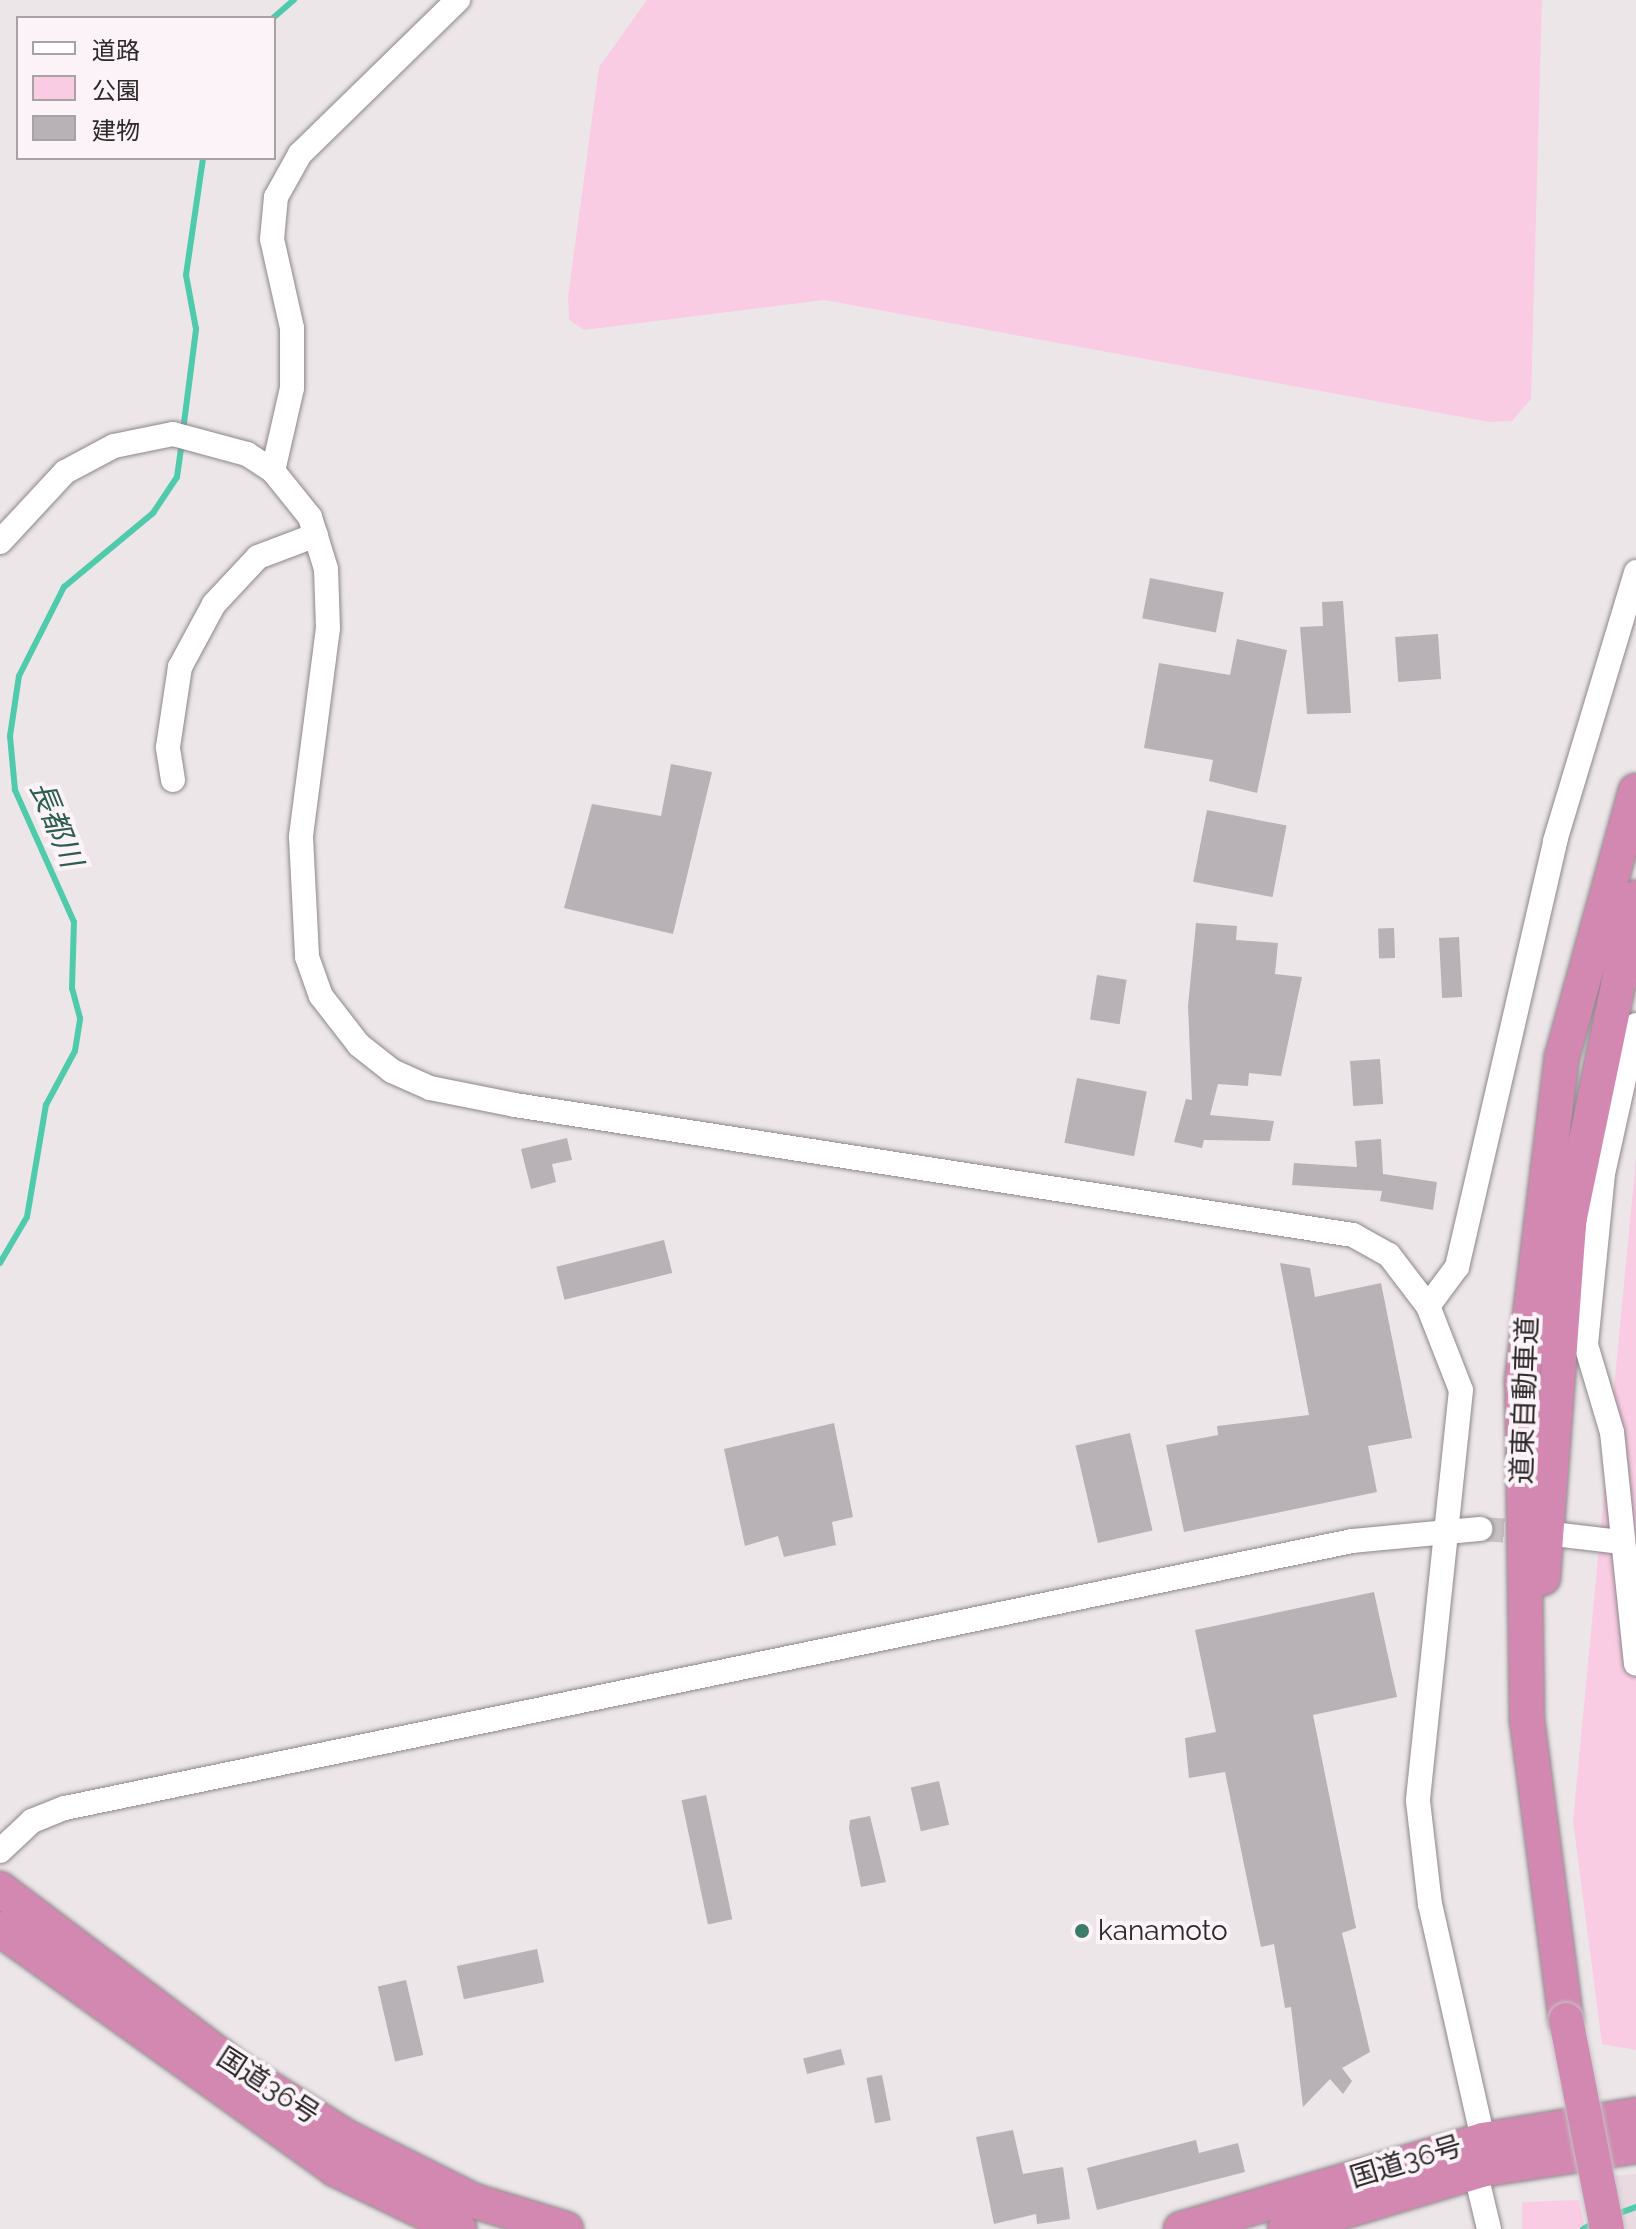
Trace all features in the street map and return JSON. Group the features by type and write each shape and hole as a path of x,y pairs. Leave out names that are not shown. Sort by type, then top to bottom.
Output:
{"highway":[{"name":"道東自動車道","path":"1607,2229 1566,2020 1527,1720 1522,1381 1562,1057 1636,791"},
{"name":"道東自動車道","path":"1566,2020 1544,1714 1554,1381 1569,1222 1636,898"},
{"name":"国道36号","path":"0,1889 235,2067 350,2139 474,2201 566,2229"},
{"name":"国道36号","path":"0,1929 335,2169 459,2229"},
{"name":"国道36号","path":"1285,2229 1636,2115"},
{"name":"国道36号","path":"1181,2229 1482,2165 1636,2146"}],"street":[{"path":"273,471 292,388 292,328 272,239 276,197 300,154 458,0"},
{"path":"0,542 65,472 114,446 173,434 215,441 273,471 316,535 326,569 328,628 301,837 307,957 321,996 359,1045 392,1071 430,1088 515,1105 1353,1235 1389,1255 1428,1306 1461,1390 1450,1528 1418,1801 1430,1904 1482,2165 1489,2229"},
{"path":"173,780 168,747 180,667 214,604 258,557 316,535"},
{"path":"1428,1306 1457,1267 1540,899 1636,572"},
{"path":"1636,1025 1603,1174 1586,1345 1612,1432 1636,1664"},
{"path":"0,1851 32,1821 65,1808 1352,1541 1450,1528 1480,1529"},
{"path":"1562,1535 1621,1542"}],"shaded area":[{"path":"1636,2174 1636,2229 1625,2229 1611,2176"}],"green space":[{"path":"647,0 1542,0 1531,399 1512,421 1489,422 824,300 584,330 569,320 568,297 599,67"},
{"path":"1636,1157 1636,2050 1602,2044 1573,1821"},
{"path":"1579,2200 1585,2229 1522,2229 1522,2202"}],"building":[{"path":"1150,578 1224,592 1216,633 1142,618"},
{"path":"1343,601 1351,713 1307,714 1300,627 1323,626 1322,602"},
{"path":"1438,634 1441,679 1398,682 1395,637"},
{"path":"1237,639 1287,650 1257,793 1209,781 1213,760 1144,748 1159,663 1230,675"},
{"path":"671,764 712,772 673,934 564,908 592,804 661,816"},
{"path":"1207,810 1287,825 1273,897 1193,882"},
{"path":"1196,923 1237,926 1236,940 1278,943 1275,974 1302,977 1281,1076 1249,1073 1248,1086 1218,1084 1210,1115 1274,1121 1270,1141 1204,1140 1202,1148 1174,1142 1186,1099 1192,1100 1188,1006"},
{"path":"1394,928 1395,958 1379,959 1378,929"},
{"path":"1459,937 1462,997 1442,998 1439,938"},
{"path":"1097,975 1127,980 1120,1024 1090,1019"},
{"path":"1380,1059 1383,1104 1353,1106 1350,1061"},
{"path":"1077,1078 1147,1092 1134,1156 1064,1143"},
{"path":"567,1138 572,1160 552,1164 556,1182 531,1189 521,1149"},
{"path":"1381,1139 1383,1174 1437,1182 1433,1210 1380,1201 1382,1191 1292,1185 1294,1163 1357,1167 1355,1141"},
{"path":"664,1240 672,1273 565,1300 556,1267"},
{"path":"1280,1263 1310,1268 1315,1297 1381,1283 1412,1438 1368,1446 1377,1492 1184,1532 1166,1445 1218,1435 1217,1426 1309,1415"},
{"path":"834,1423 853,1517 832,1522 836,1545 784,1557 778,1536 745,1546 724,1449"},
{"path":"1130,1433 1152,1530 1098,1543 1075,1446"},
{"path":"1374,1592 1397,1697 1313,1715 1356,1928 1342,1933 1370,2052 1342,2068 1352,2081 1343,2094 1330,2079 1303,2107 1291,2007 1285,2008 1274,1944 1261,1947 1225,1772 1189,1778 1185,1738 1216,1732 1195,1630"},
{"path":"939,1781 949,1825 921,1831 911,1788"},
{"path":"706,1795 732,1919 708,1924 682,1800"},
{"path":"870,1816 886,1882 861,1887 850,1820"},
{"path":"537,1949 544,1982 464,1999 457,1966"},
{"path":"406,1980 423,2055 395,2062 378,1987"},
{"path":"841,2049 845,2065 807,2074 803,2058"},
{"path":"882,2075 891,2120 875,2123 866,2078"},
{"path":"1013,2130 1023,2174 1063,2167 1070,2219 1037,2224 1036,2214 994,2224 976,2137"},
{"path":"1196,2140 1199,2153 1238,2143 1245,2172 1097,2210 1087,2168"}],"waterway":[{"name":"長都川","path":"275,16 294,0"},
{"name":"長都川","path":"183,431 196,329 186,275 203,160"},
{"name":"長都川","path":"0,1263 27,1217 46,1105 75,1051 80,1018 72,988 74,922 15,790 10,736 19,676 64,587 153,513 177,477 182,442"},
{"path":"1617,2214 1636,2207"},
{"path":"1583,2229 1595,2222"}],"tunnel":[{"path":"1480,1529 1540,1533"}],"place":[{"name":"kanamoto","path":"1082,1931"}]}
